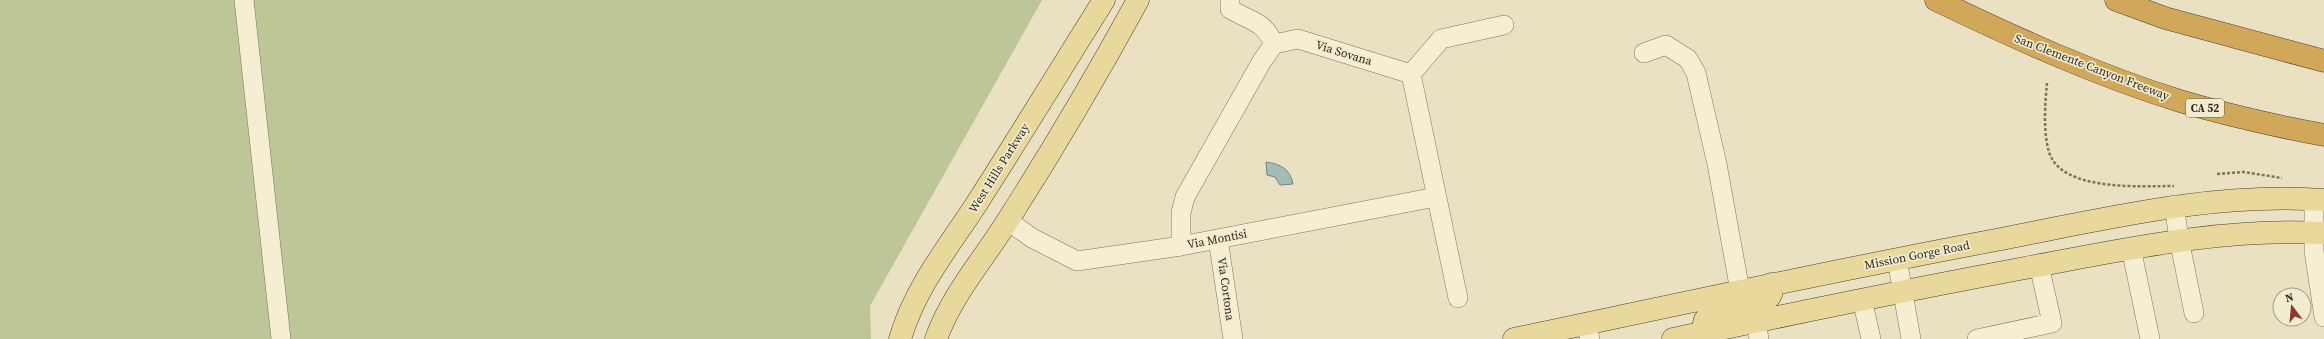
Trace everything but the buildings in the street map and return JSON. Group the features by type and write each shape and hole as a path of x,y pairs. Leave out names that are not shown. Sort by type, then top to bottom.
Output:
{"highway":[{"name":"San Clemente Canyon Freeway","path":"1936,0 1997,29 2090,68 2179,101 2270,125 2324,135"},
{"path":"2116,0 2165,18 2324,62"}],"main road":[{"name":"West Hills Parkway","path":"900,339 907,315 929,272 978,202 1104,0"},
{"path":"936,339 959,290 1008,221 1099,72 1138,0"},
{"name":"Mission Gorge Road","path":"1514,339 1588,331 1740,291 1897,259 2178,196 2319,200"},
{"path":"1673,339 1758,330 1862,299 2179,239 2252,232 2318,233"},
{"path":"1704,336 1705,321 1711,314 1762,303 1770,299 1773,292 1772,284"}],"street":[{"path":"244,0 281,339"},
{"path":"1181,246 1181,213 1185,197 1262,61 1274,44 1268,31 1262,26 1230,10 1230,0"},
{"path":"1458,298 1411,74 1441,39 1504,26"},
{"name":"Via Sovana","path":"1274,44 1298,39 1411,74"},
{"path":"1644,53 1666,45 1688,59 1696,73 1717,164 1740,291"},
{"path":"2178,196 2179,239 2194,313"},
{"name":"Via Montisi","path":"1008,221 1032,238 1077,261 1181,246 1436,197"},
{"path":"2319,200 2318,233 2323,305"},
{"name":"Via Cortona","path":"1218,239 1233,339"},
{"path":"2131,248 2150,339"},
{"path":"1897,259 1911,339"},
{"path":"1977,339 2052,323 2039,266"},
{"path":"1862,299 1871,339"}],"path":[{"path":"2047,83 2047,142 2050,154 2059,168 2087,181 2178,196"},
{"path":"2217,174 2243,172 2288,179"}],"green space":[{"path":"0,0 1042,0 870,306 871,339 0,339"}],"water":[{"path":"1266,162 1276,164 1284,168 1290,175 1293,184 1280,185 1275,177 1267,175"}]}
